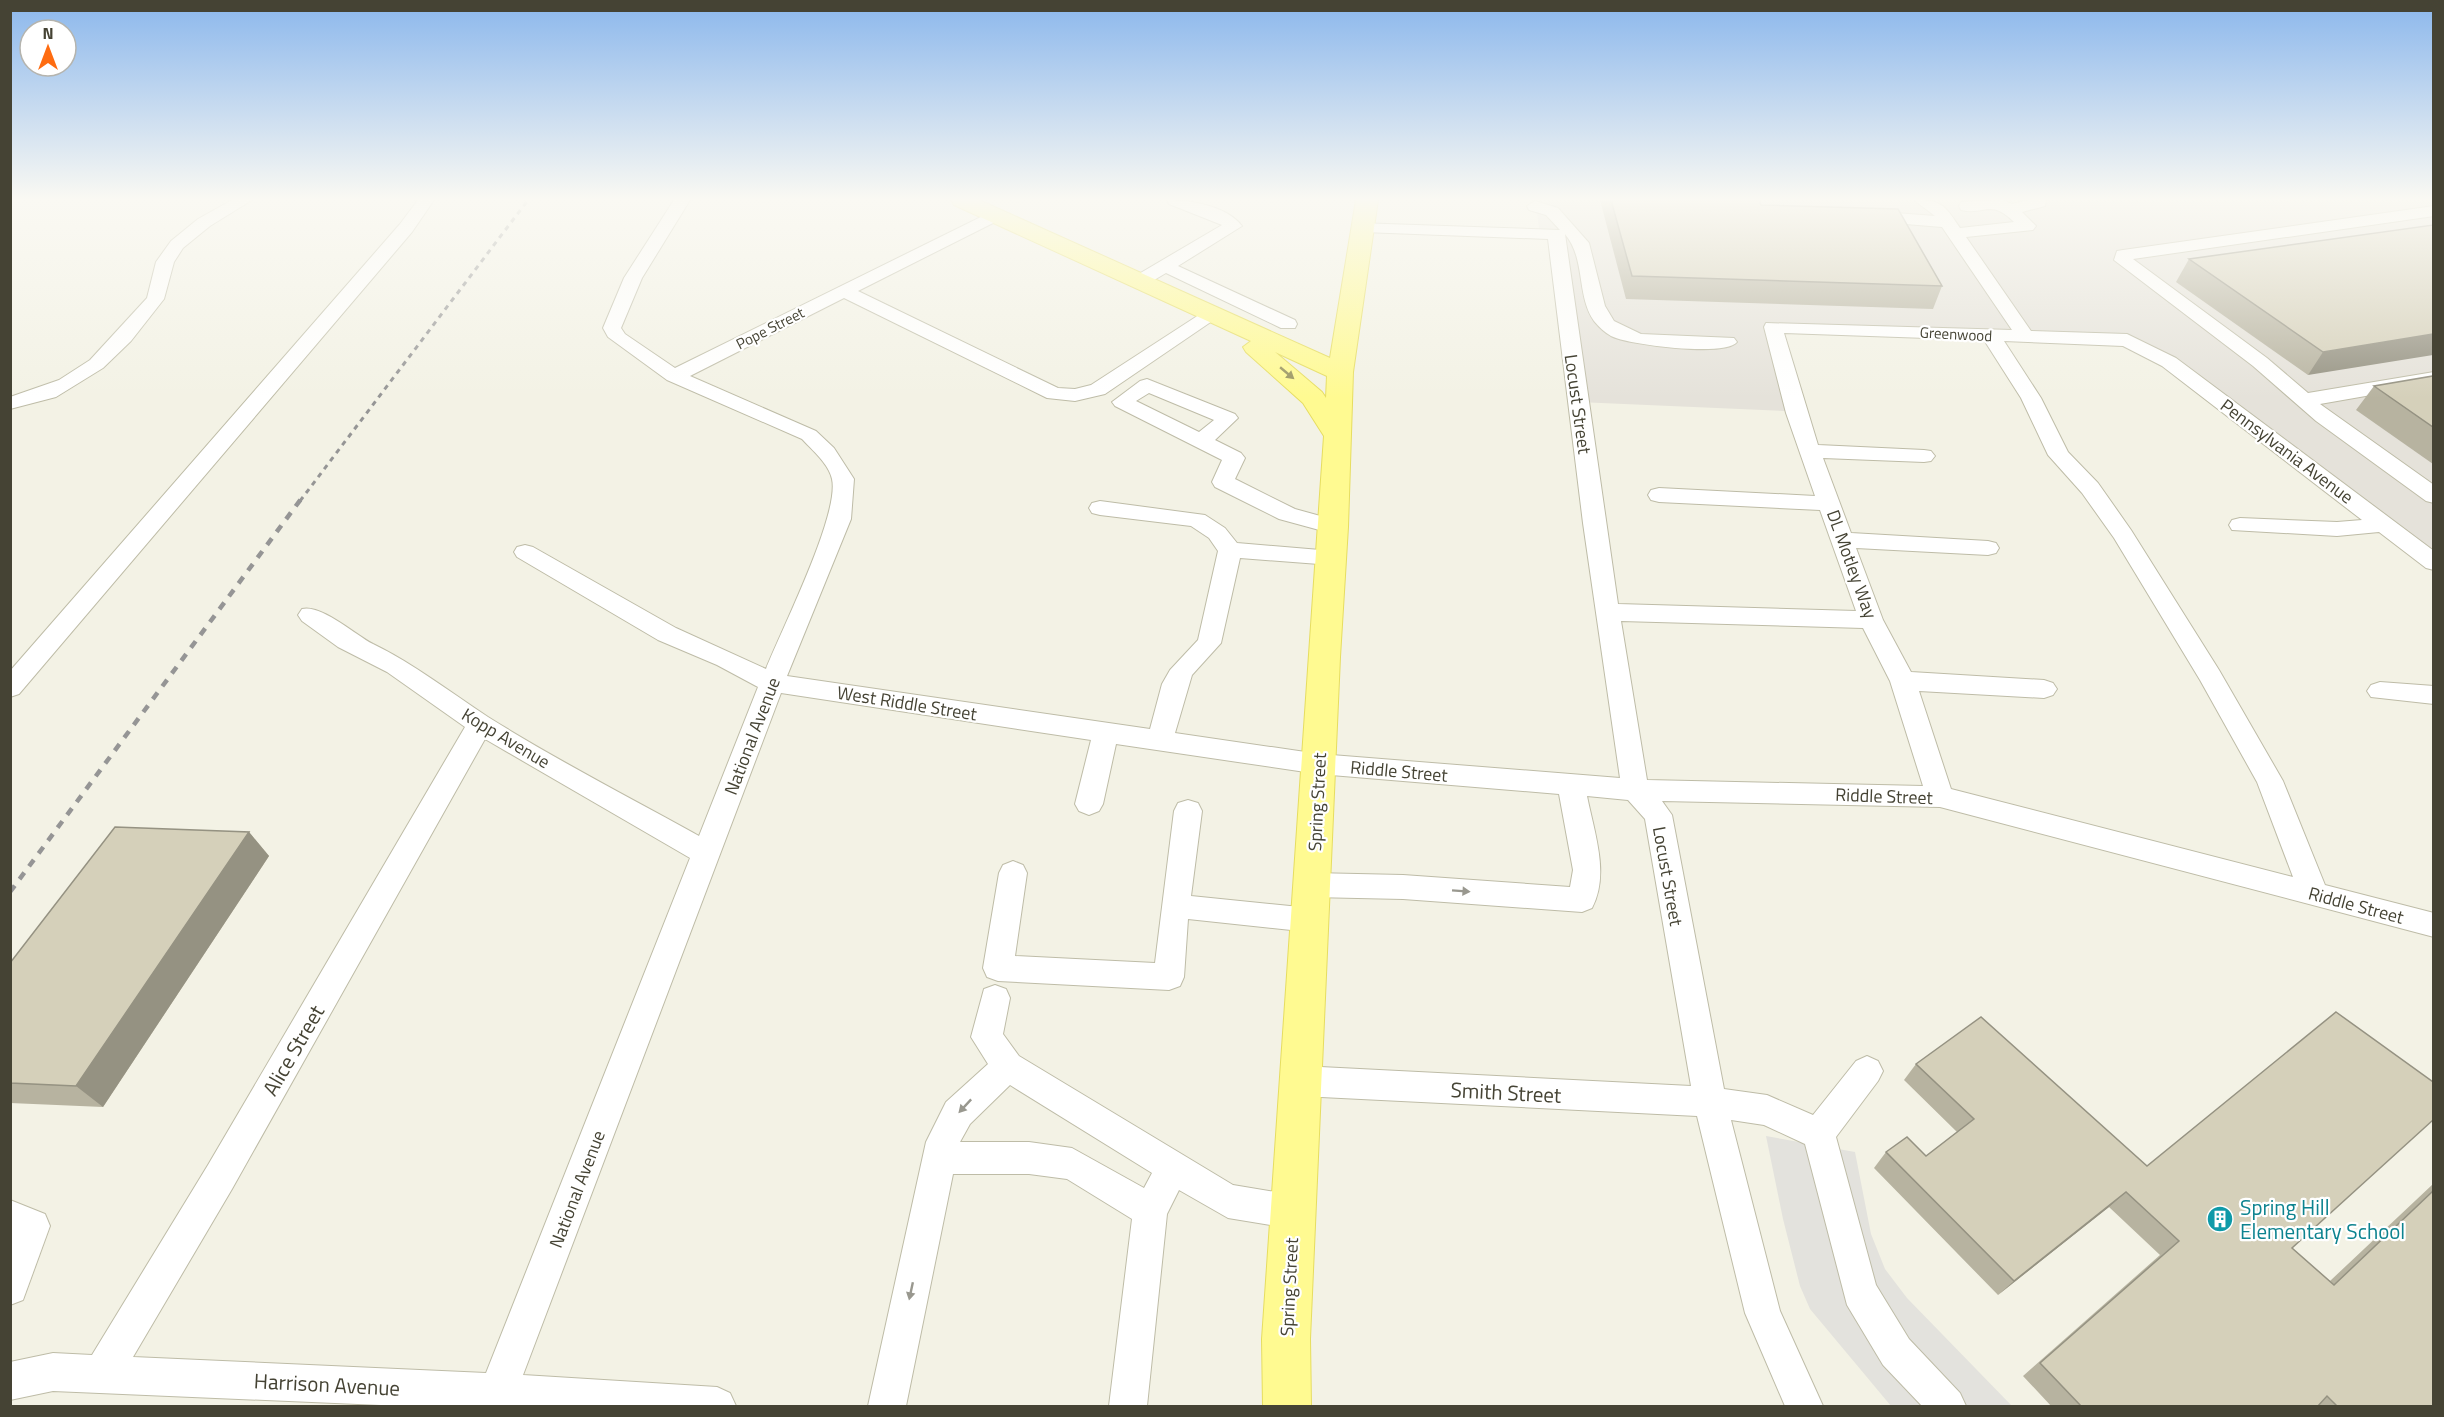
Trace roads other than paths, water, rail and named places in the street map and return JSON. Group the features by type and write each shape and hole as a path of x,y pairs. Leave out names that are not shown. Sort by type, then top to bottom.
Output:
{"main road":[{"path":"1104,266 1340,372"},
{"name":"Spring Street","path":"1287,1407 1286,1339 1333,543 1336,434 1340,372 1357,266"},
{"path":"1219,319 1300,384 1317,403 1336,434"}],"street":[{"path":"10,403 50,394 78,379 116,347 159,293 163,266"},
{"path":"10,688 373,266"},
{"name":"National Avenue","path":"495,1400 772,683 840,519 843,479 827,452 809,435 674,376 617,337 612,328 616,314 642,266"},
{"name":"Pope Street","path":"674,376 893,266"},
{"path":"1138,282 1165,266"},
{"path":"1165,266 1288,324"},
{"name":"Locust Street","path":"1553,266 1635,790 1658,815 1710,1102 1763,1313 1804,1407"},
{"path":"1588,266 1599,315 1617,333 1645,339 1726,342"},
{"path":"1979,266 2026,337"},
{"path":"2131,266 2260,362 2323,417 2433,496"},
{"path":"844,291 1054,394 1075,395 1098,390 1219,319"},
{"name":"Greenwood","path":"1773,327 2127,340 2137,343"},
{"name":"DL Motley Way","path":"1773,327 1796,413 1844,540 1871,620 1903,681 1940,797"},
{"path":"1991,336 2031,398 2059,455 2090,488 2123,535 2215,685 2270,781 2314,894"},
{"name":"Pennsylvania Avenue","path":"2137,343 2169,362 2433,563"},
{"path":"2305,400 2433,378"},
{"path":"1200,442 1234,458 1223,482 1287,514 1333,543"},
{"path":"1811,451 1924,456"},
{"path":"1659,495 1830,504"},
{"path":"1100,508 1197,520 1217,533 1230,550"},
{"path":"2240,525 2337,529 2383,525"},
{"path":"1844,540 1988,548"},
{"path":"1230,550 1333,543"},
{"path":"1160,742 1175,684 1182,670 1209,643 1230,550"},
{"name":"West Riddle Street","path":"525,552 667,634 726,659 772,683 1319,764"},
{"path":"1608,612 1871,620"},
{"name":"Kopp Avenue","path":"310,615 347,641 396,666 480,724 706,854"},
{"path":"1903,681 2044,689"},
{"path":"2380,691 2433,695"},
{"name":"Alice Street","path":"102,1374 226,1167 480,724"},
{"path":"1089,804 1105,734"},
{"name":"Riddle Street","path":"1319,764 1635,790 1940,797 2433,926"},
{"path":"1175,906 1311,903 1403,887 1582,900 1587,870 1571,785"},
{"path":"1013,873 998,968 1169,977 1175,906 1188,811"},
{"path":"995,998 987,1037 1008,1066 1227,1201 1294,1212"},
{"path":"887,1407 943,1142 958,1113 1008,1066"},
{"path":"1867,1071 1819,1134 1860,1292 1896,1352 1947,1407"},
{"name":"Smith Street","path":"1301,1081 1710,1102 1767,1110 1819,1134"},
{"path":"939,1158 1029,1158 1072,1164 1150,1210"},
{"path":"1128,1407 1150,1210 1173,1167"},
{"path":"10,1217 33,1226 10,1287"},
{"name":"Harrison Avenue","path":"10,1381 53,1372 495,1400 717,1407"}],"railway":[{"path":"300,501 478,266"},
{"path":"10,892 301,499"}],"place":[{"name":"Spring Hill Elementary School","path":"2220,1219"}]}
